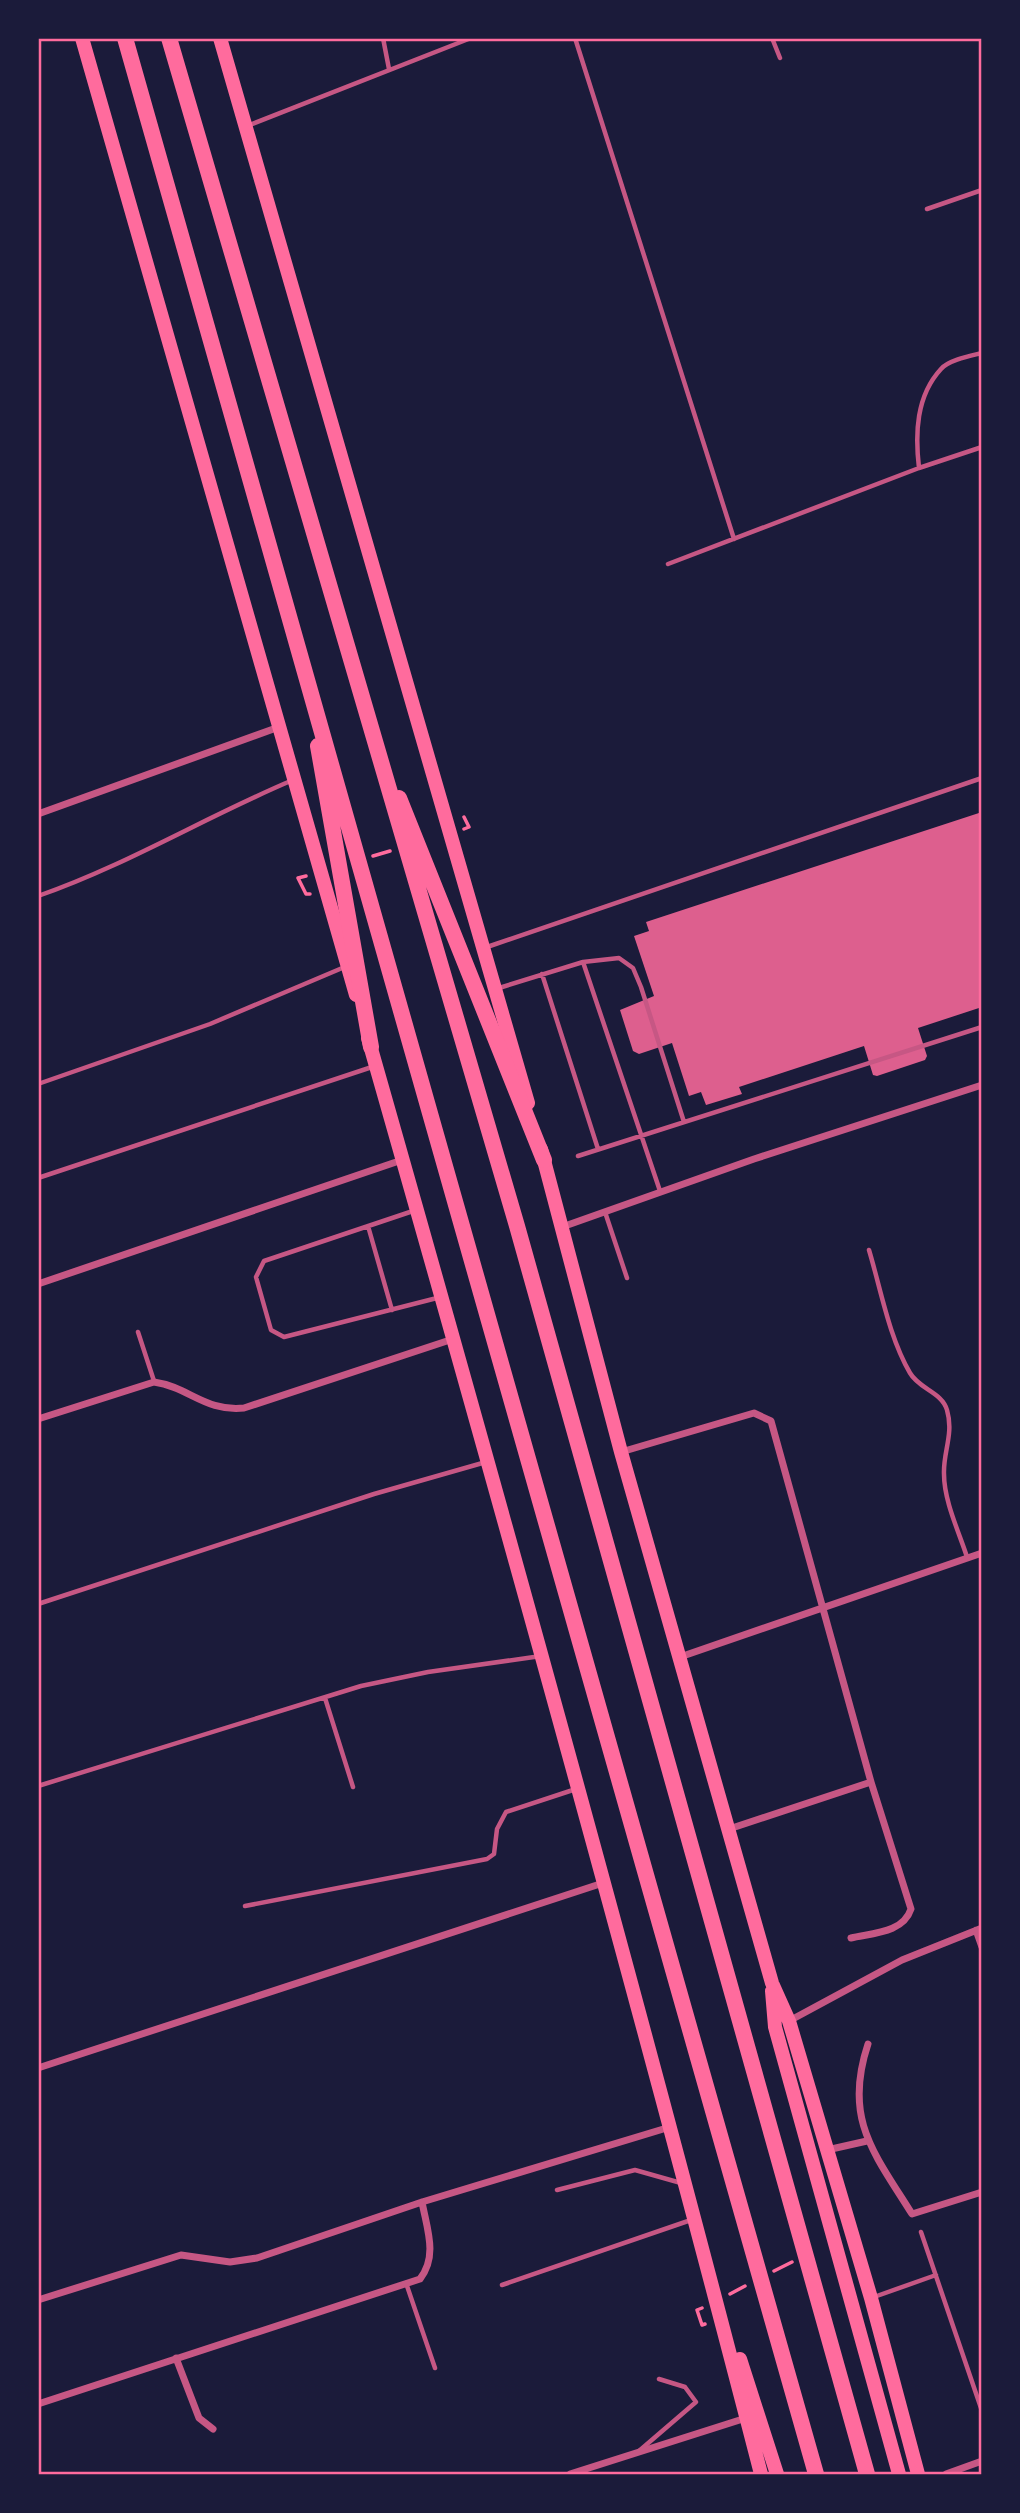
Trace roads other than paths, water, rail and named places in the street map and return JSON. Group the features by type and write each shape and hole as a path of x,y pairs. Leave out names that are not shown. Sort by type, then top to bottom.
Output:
{"highway":[{"path":"125,38 816,2474"},
{"path":"169,38 363,708 517,1226 867,2474"},
{"path":"302,658 371,1047"},
{"path":"363,708 544,1160"}],"main road":[{"path":"82,38 442,1297 685,2185 776,2471"},
{"path":"220,38 544,1160 621,1452 772,1983 789,2021 871,2298 918,2474"},
{"path":"772,1983 775,2028 899,2474"},
{"path":"696,2221 761,2474"}],"street":[{"path":"38,814 279,727"},
{"path":"562,1227 660,1191 982,1085"},
{"path":"38,1284 403,1159"},
{"path":"38,1419 154,1382 168,1384 210,1406 225,1410 244,1408 453,1339"},
{"path":"621,1452 754,1413 771,1420 871,1782 911,1909 908,1919 900,1926 851,1938"},
{"path":"680,1657 982,1553"},
{"path":"729,1829 871,1782"},
{"path":"38,2068 603,1883"},
{"path":"789,2021 902,1960 979,1929 982,1947"},
{"path":"868,2044 857,2083 867,2141 912,2214 982,2192"},
{"path":"38,2300 181,2255 230,2262 257,2258 422,2202 670,2127"},
{"path":"825,2150 867,2141"},
{"path":"38,2404 420,2279 429,2267 431,2253 422,2202"},
{"path":"177,2357 199,2418 213,2429"},
{"path":"570,2474 747,2418"},
{"path":"946,2474 982,2461"}],"lane":[{"path":"383,38 389,69"},
{"path":"244,127 471,38"},
{"path":"575,38 734,539"},
{"path":"772,38 780,58"},
{"path":"927,209 982,190"},
{"path":"919,468 916,440 922,399 942,368 982,353"},
{"path":"668,564 919,468 982,447"},
{"path":"483,948 982,778"},
{"path":"38,896 115,867 233,805 294,780"},
{"path":"495,990 583,962 619,958 633,968 684,1122"},
{"path":"583,962 660,1191"},
{"path":"38,1083 210,1024 348,966"},
{"path":"542,974 598,1149"},
{"path":"578,1156 982,1027"},
{"path":"38,1178 376,1066"},
{"path":"417,1210 264,1261 256,1277 271,1330 284,1337 442,1297"},
{"path":"605,1210 626,1278"},
{"path":"368,1226 392,1310"},
{"path":"869,1250 903,1360 919,1385 935,1393 946,1407 951,1429 943,1471 944,1486 968,1558"},
{"path":"138,1332 154,1382"},
{"path":"38,1604 58,1595 374,1494 487,1461"},
{"path":"38,1786 396,1678 541,1656"},
{"path":"324,1698 354,1787"},
{"path":"245,1906 487,1859 494,1854 500,1821 506,1812 577,1789"},
{"path":"557,2190 635,2170 685,2185"},
{"path":"502,2285 696,2221"},
{"path":"921,2232 982,2411"},
{"path":"871,2298 936,2275"},
{"path":"406,2283 435,2368"},
{"path":"639,2451 696,2402 685,2387 659,2379"}]}
